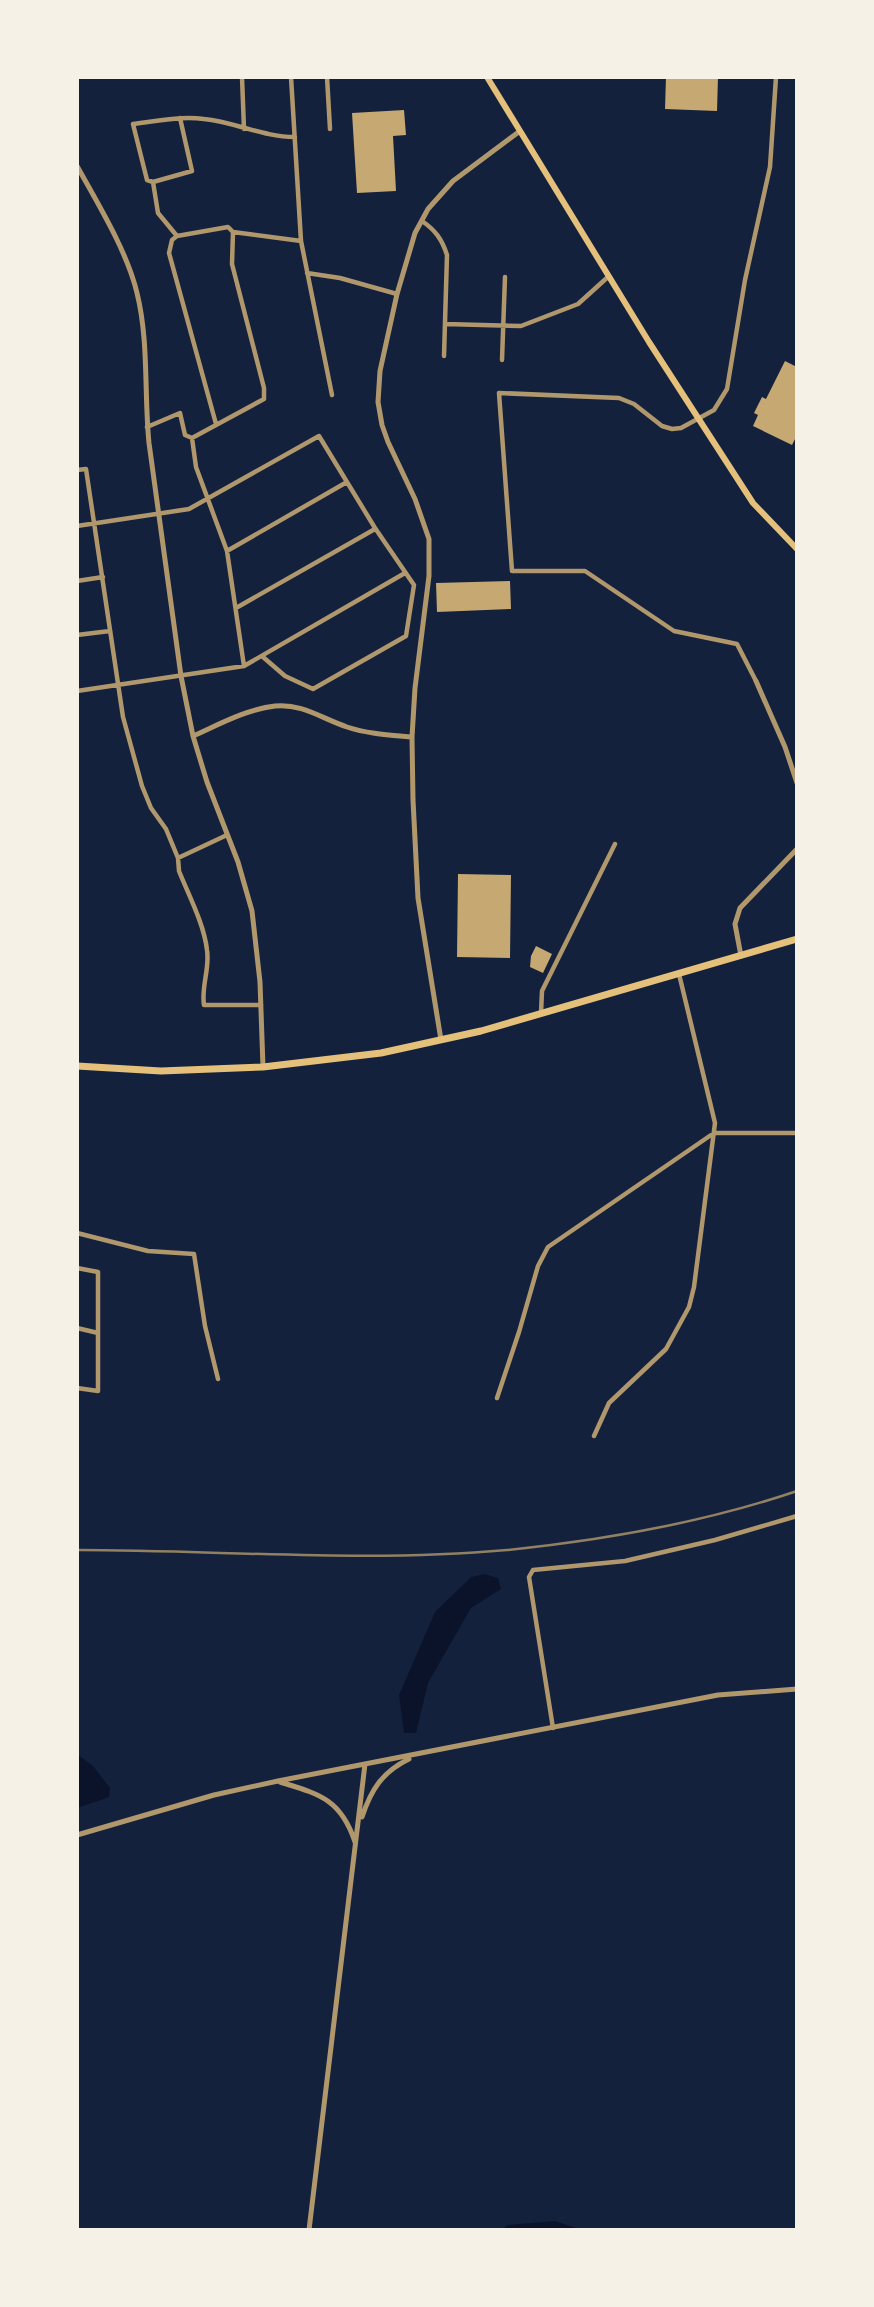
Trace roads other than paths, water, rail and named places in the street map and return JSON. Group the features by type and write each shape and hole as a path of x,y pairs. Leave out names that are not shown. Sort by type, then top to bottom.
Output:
{"highway":[{"path":"77,1066 161,1071 263,1066 381,1053 541,1014 797,939"}],"main road":[{"path":"487,77 753,503 797,550"}],"street":[{"path":"242,77 244,128"},
{"path":"291,77 301,241 332,395"},
{"path":"327,77 330,129"},
{"path":"776,77 770,167 745,280 727,389 714,410 681,428 672,429 662,426 634,404 619,398 499,393 512,571 585,571 674,631 737,644 785,747 797,783"},
{"path":"180,118 192,171 153,182 147,180 133,124 180,118 205,118 277,137 295,137"},
{"path":"441,1040 418,898 412,737 430,557 425,523 388,442 378,402 380,371 397,294 415,233 428,209 453,181 520,131"},
{"path":"77,166 103,212 138,293 144,345 147,427 181,676 193,736 252,911 261,1004 263,1066"},
{"path":"153,182 158,213 177,236"},
{"path":"422,220 443,242 447,255 444,356"},
{"path":"216,425 169,253 172,240 177,236 228,228 233,232 301,241"},
{"path":"192,438 264,399 264,388 232,264 233,232"},
{"path":"307,273 340,278 397,294"},
{"path":"445,324 521,326 578,304 609,276"},
{"path":"502,360 505,277"},
{"path":"147,427 180,414 186,435 192,438"},
{"path":"77,526 189,509 319,436 414,586 406,636 313,689 285,676 262,657"},
{"path":"192,438 196,467 227,551 244,666"},
{"path":"77,470 86,469 123,717 150,808 166,829 178,858 179,871 207,947 208,966 202,993 204,1005 261,1004"},
{"path":"227,551 347,482"},
{"path":"236,608 375,528"},
{"path":"77,691 244,666 405,573"},
{"path":"77,581 103,577"},
{"path":"77,635 110,631"},
{"path":"193,736 256,710 293,706 348,727 372,733 412,737"},
{"path":"178,858 228,835"},
{"path":"541,1014 542,991 615,844"},
{"path":"741,956 735,924 740,908 797,849"},
{"path":"594,1436 609,1403 666,1349 689,1307 714,1133 714,1114 679,974"},
{"path":"497,1398 538,1266 548,1247 714,1133 797,1133"},
{"path":"77,1233 148,1251 194,1254 205,1326 218,1379"},
{"path":"77,1268 98,1272 98,1391 77,1388"},
{"path":"77,1328 98,1332"},
{"path":"554,1729 529,1577 533,1570 625,1560 715,1540 797,1516"},
{"path":"77,1835 214,1795 278,1781 718,1695 797,1689"},
{"path":"358,1829 370,1794 383,1777 399,1763 418,1755"},
{"path":"309,2230 365,1764"},
{"path":"278,1781 320,1794 337,1809 349,1825 356,1845"}],"water":[{"path":"485,1574 498,1578 501,1589 471,1608 428,1683 416,1733 404,1733 399,1695 435,1612 471,1577"},
{"path":"77,1754 93,1766 110,1788 109,1797 77,1808"},
{"path":"555,2221 582,2230 502,2230 507,2225"}],"railway":[{"path":"77,1550 346,1556 507,1550 654,1529 797,1491"}]}
